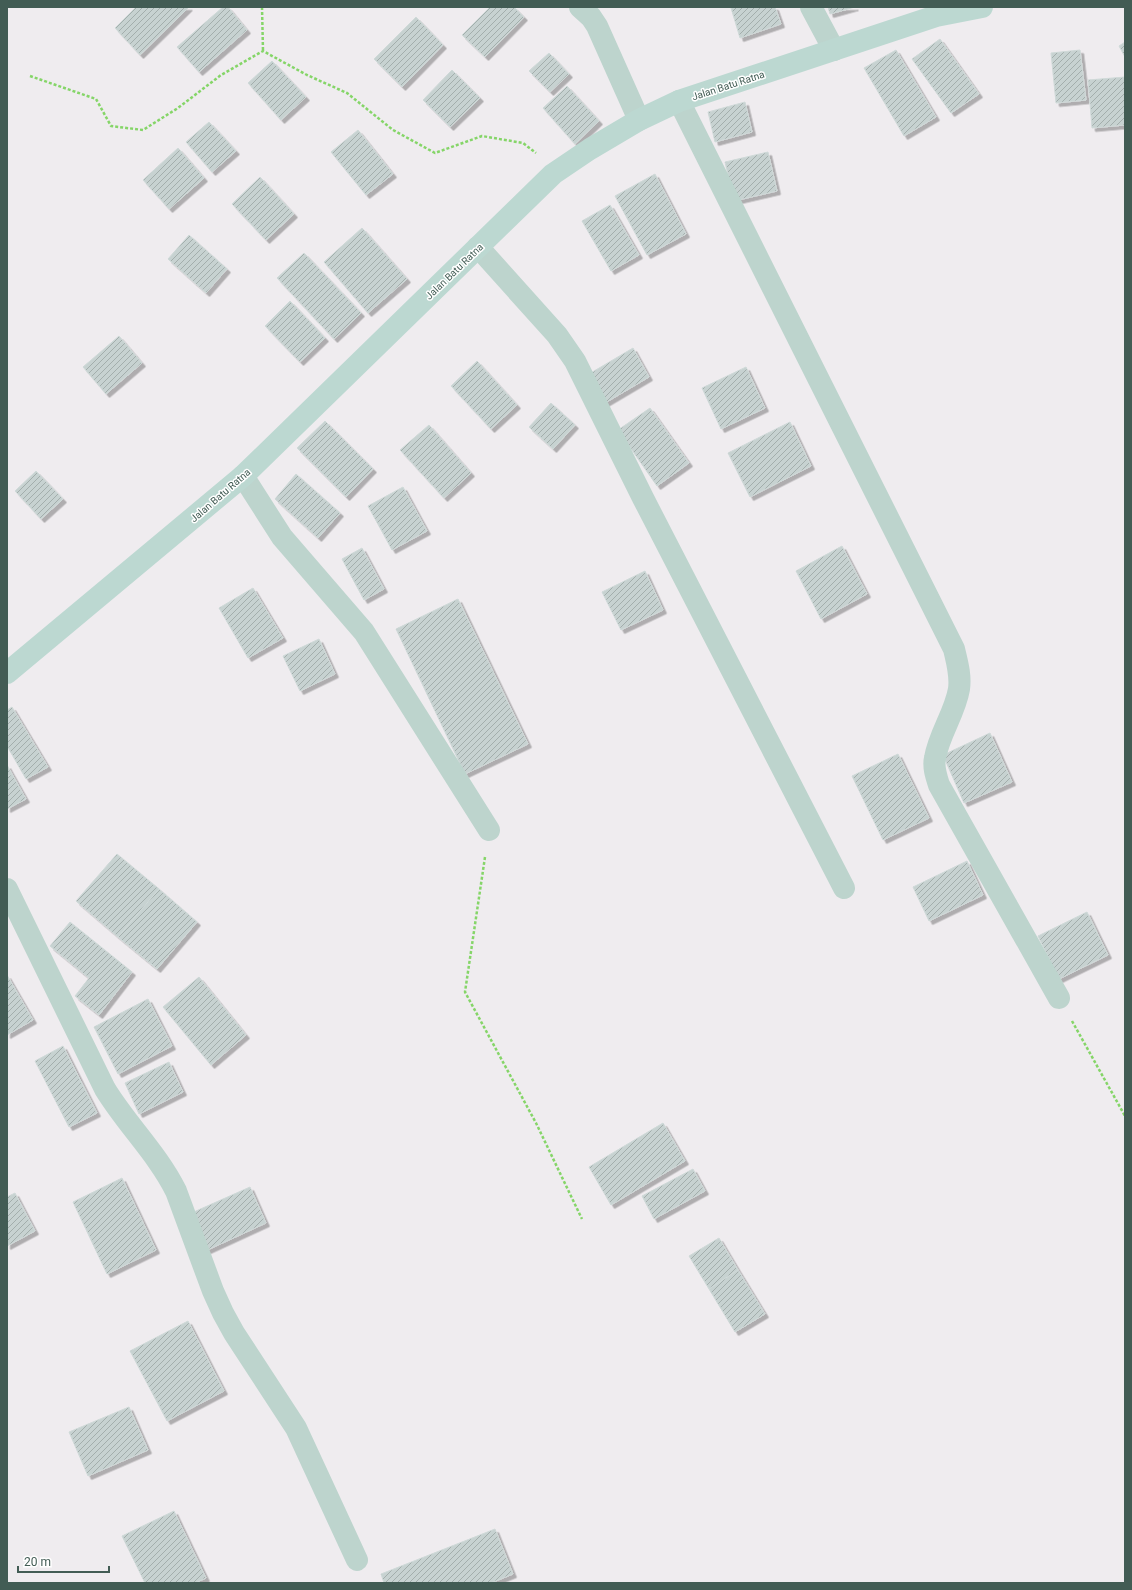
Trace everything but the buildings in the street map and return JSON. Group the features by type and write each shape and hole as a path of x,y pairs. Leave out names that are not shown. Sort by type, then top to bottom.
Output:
{"street":[{"path":"580,7 591,17 597,26 639,120"},
{"path":"811,7 834,50"},
{"name":"Jalan Batu Ratna","path":"7,673 243,476 553,174 590,149 639,120 679,102 936,16 982,7"},
{"path":"679,102 954,649 959,668 959,688 954,708 938,746 935,759 935,771 939,785 1059,998"},
{"path":"478,247 557,335 575,361 647,506 844,888"},
{"path":"243,476 282,537 364,632 490,830"},
{"path":"7,889 105,1089 116,1107 159,1161 176,1191 213,1291 223,1313 234,1333 296,1428 357,1560"}],"path":[{"path":"262,7 263,51"},
{"path":"30,76 96,98 111,126 143,130 178,108 221,75 263,51"},
{"path":"263,51 307,75 347,93 393,130 435,153 482,136 523,143 544,158 553,174"},
{"path":"490,830 465,992 536,1123 582,1219"},
{"path":"1059,998 1125,1116"}]}
